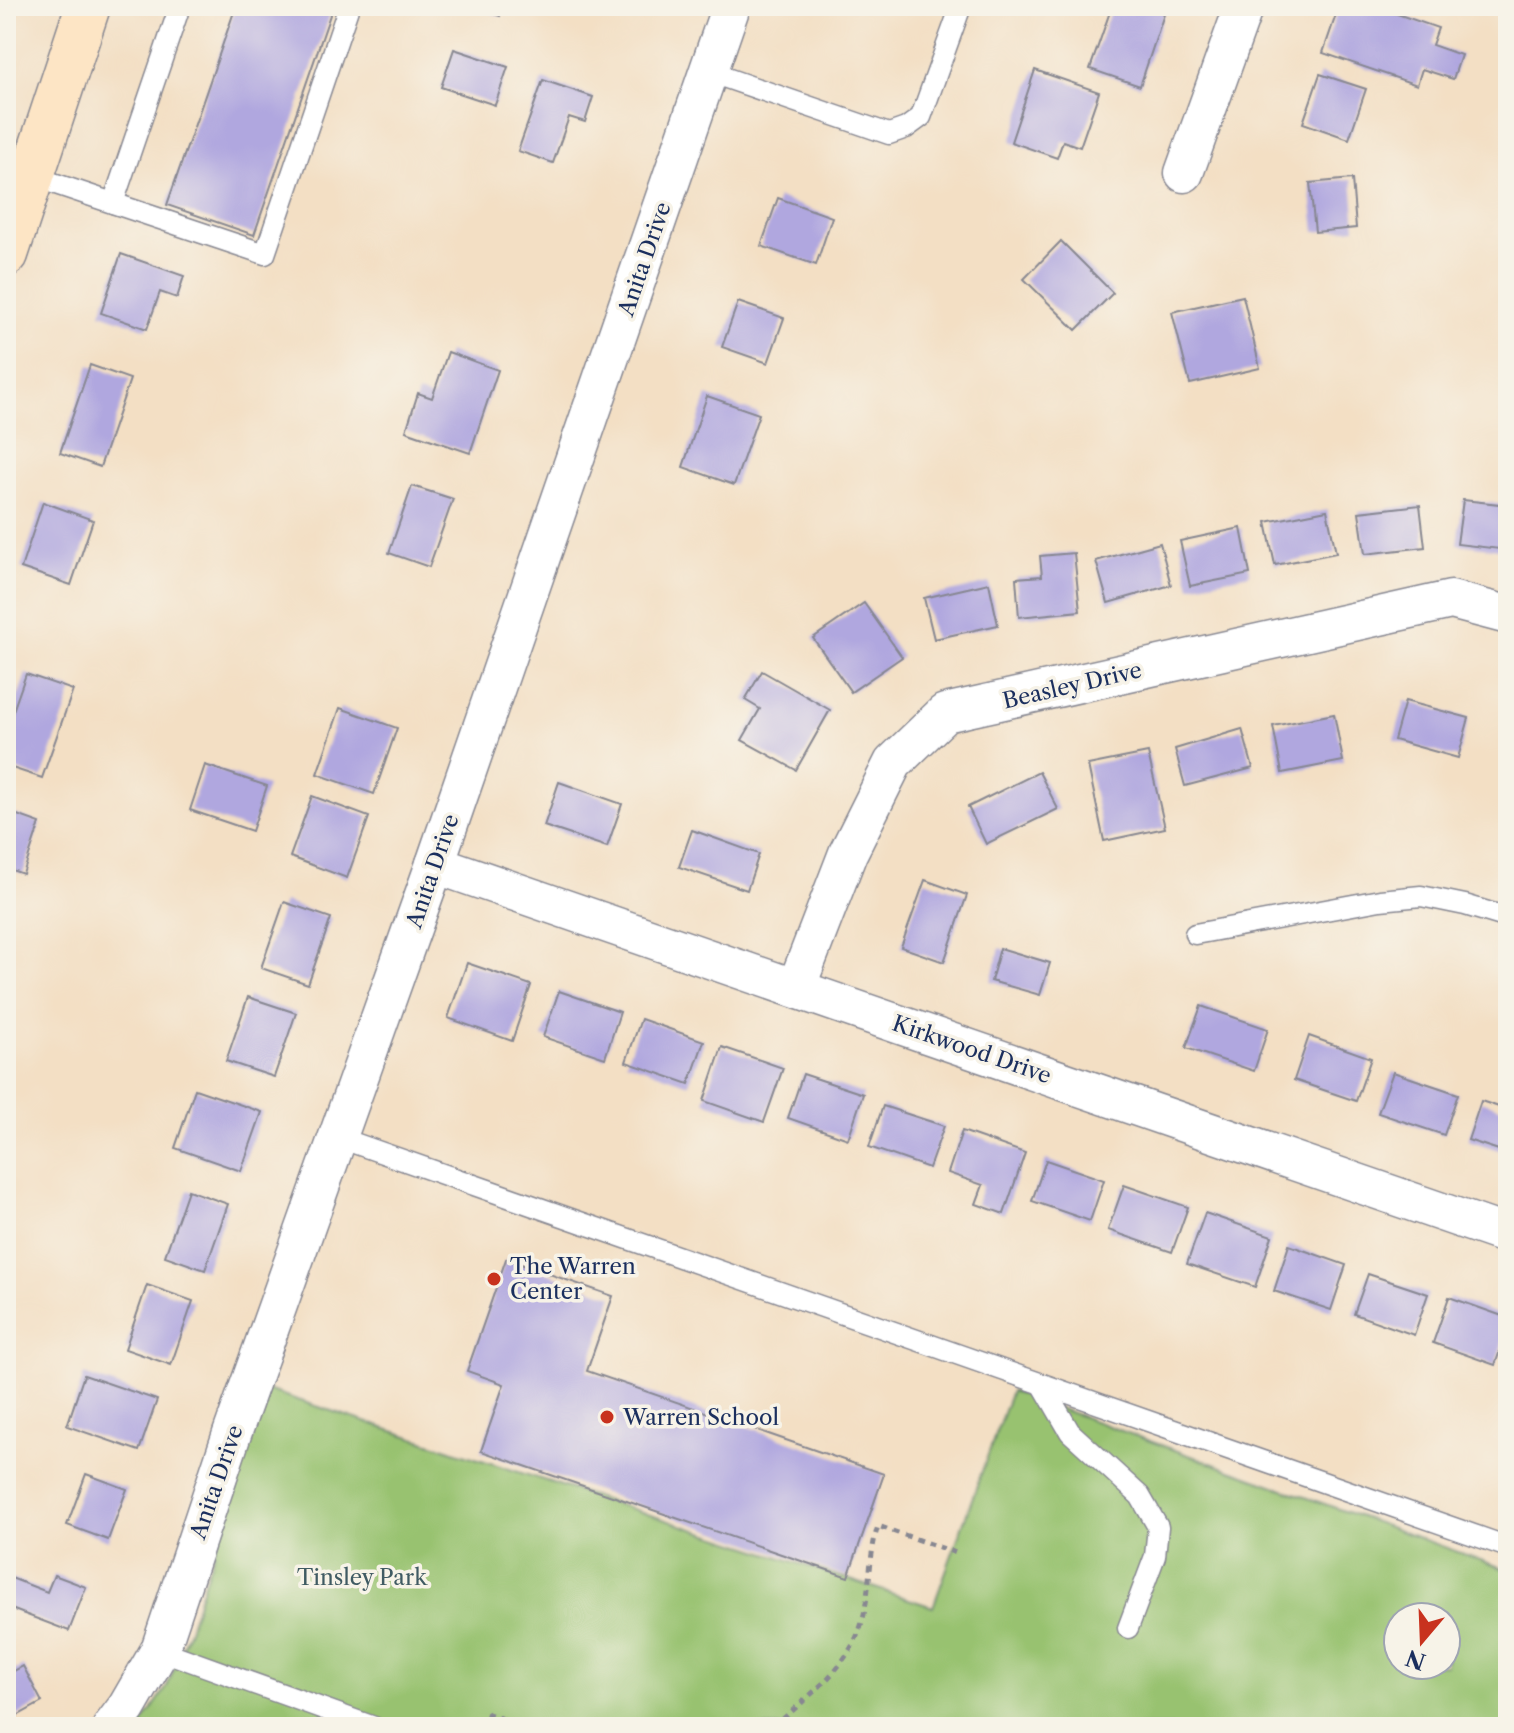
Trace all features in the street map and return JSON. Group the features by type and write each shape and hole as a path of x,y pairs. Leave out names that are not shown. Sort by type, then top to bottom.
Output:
{"street":[{"path":"6,254 22,179 88,6"},
{"name":"Anita Drive","path":"112,1727 160,1650 232,1434 435,864 731,6"},
{"path":"1184,173 1244,6"},
{"name":"Beasley Drive","path":"796,988 848,853 893,763 945,713 1451,600 1508,615"},
{"name":"Kirkwood Drive","path":"435,864 1508,1235"}],"lane":[{"path":"113,203 180,6"},
{"path":"22,179 113,203 265,254 349,6"},
{"path":"709,72 889,134 906,128 921,117 961,6"},
{"path":"1195,934 1380,900 1421,896 1508,918"},
{"path":"337,1137 1508,1547"},
{"path":"1042,1384 1070,1432 1140,1496 1158,1527 1155,1556 1128,1628"},
{"path":"160,1650 374,1727"}],"path":[{"path":"774,1727 827,1681 858,1635 871,1546 878,1526 956,1553"},
{"path":"486,1713 525,1727"}],"green space":[{"name":"Tinsley Park","path":"267,1390 933,1607 1011,1391 1508,1570 1508,1727 140,1727 167,1687"}],"building":[{"path":"236,6 333,6 254,235 167,205"},
{"path":"472,6 503,6 500,16"},
{"path":"1112,6 1151,6 1165,11 1140,86 1090,69"},
{"path":"1339,6 1374,6 1438,28 1432,45 1461,55 1453,79 1422,69 1417,85 1323,53"},
{"path":"454,49 508,67 495,105 441,87"},
{"path":"1035,70 1099,92 1080,147 1063,141 1057,158 1011,142"},
{"path":"1320,74 1366,89 1349,139 1303,123"},
{"path":"543,80 593,97 585,122 569,117 553,163 518,151"},
{"path":"1352,179 1356,228 1315,232 1310,183"},
{"path":"778,198 832,217 816,265 761,246"},
{"path":"1061,241 1113,293 1076,330 1024,279"},
{"path":"121,254 184,276 177,298 160,292 147,329 101,313"},
{"path":"1243,296 1260,368 1190,384 1172,312"},
{"path":"738,302 784,318 768,363 722,347"},
{"path":"448,352 498,370 470,453 406,431 418,393 432,398"},
{"path":"90,365 130,379 100,467 60,453"},
{"path":"707,396 759,414 734,485 683,467"},
{"path":"412,486 453,499 429,567 389,553"},
{"path":"1463,500 1508,505 1508,550 1457,544"},
{"path":"43,502 93,520 71,585 21,568"},
{"path":"1420,505 1425,547 1365,554 1359,512"},
{"path":"1327,510 1336,553 1275,565 1266,522"},
{"path":"1241,528 1250,574 1190,586 1180,541"},
{"path":"1160,543 1171,585 1108,603 1096,561"},
{"path":"1074,553 1080,611 1019,617 1016,578 1042,576 1040,556"},
{"path":"989,583 998,625 934,639 924,598"},
{"path":"864,603 902,657 851,692 813,638"},
{"path":"762,671 830,710 796,770 742,740 760,709 745,700"},
{"path":"26,674 73,690 42,778 6,766 6,731"},
{"path":"1405,701 1469,718 1458,758 1394,740"},
{"path":"340,708 397,728 374,794 317,774"},
{"path":"1334,714 1343,761 1282,773 1273,726"},
{"path":"1242,729 1253,768 1185,786 1175,749"},
{"path":"1148,753 1165,828 1104,841 1088,765"},
{"path":"205,765 267,786 252,831 190,810"},
{"path":"1039,772 1058,809 986,844 968,807"},
{"path":"559,782 622,804 607,847 544,826"},
{"path":"312,796 369,817 347,878 290,857"},
{"path":"6,811 40,823 23,874 6,868"},
{"path":"692,830 759,854 747,890 679,867"},
{"path":"925,880 967,895 944,962 901,947"},
{"path":"284,902 331,918 308,984 261,968"},
{"path":"1000,948 1050,963 1040,995 991,981"},
{"path":"467,963 531,985 512,1041 448,1018"},
{"path":"559,991 620,1012 605,1058 543,1037"},
{"path":"248,997 296,1013 274,1077 226,1061"},
{"path":"1201,1006 1268,1029 1254,1071 1186,1048"},
{"path":"641,1019 704,1041 689,1084 626,1062"},
{"path":"1309,1036 1371,1058 1356,1101 1294,1080"},
{"path":"722,1047 783,1068 764,1122 704,1101"},
{"path":"1393,1072 1458,1094 1444,1135 1378,1113"},
{"path":"803,1074 863,1094 848,1139 788,1118"},
{"path":"195,1089 262,1112 241,1171 175,1148"},
{"path":"1481,1101 1508,1110 1508,1153 1468,1140"},
{"path":"883,1106 944,1126 929,1168 869,1147"},
{"path":"962,1131 1025,1153 1004,1214 976,1204 983,1185 948,1173"},
{"path":"1046,1160 1104,1180 1090,1221 1032,1201"},
{"path":"1124,1185 1188,1207 1172,1252 1108,1230"},
{"path":"188,1190 228,1204 205,1270 165,1256"},
{"path":"1205,1213 1272,1236 1255,1287 1187,1264"},
{"path":"1289,1245 1346,1265 1331,1310 1274,1291"},
{"name":"Warren School","path":"506,1259 613,1296 587,1371 884,1474 848,1577 481,1451 504,1384 467,1371"},
{"path":"1368,1274 1428,1294 1414,1335 1354,1314"},
{"path":"147,1285 193,1301 171,1365 125,1349"},
{"path":"1449,1297 1508,1318 1495,1365 1433,1343"},
{"path":"84,1375 157,1400 139,1451 67,1426"},
{"path":"86,1474 127,1489 108,1540 67,1525"},
{"path":"54,1575 86,1587 69,1631 6,1607 6,1576 47,1592"},
{"path":"23,1666 42,1702 6,1722 6,1675"}],"place":[{"name":"The Warren Center","path":"494,1279"},
{"name":"Warren School","path":"607,1417"}]}
